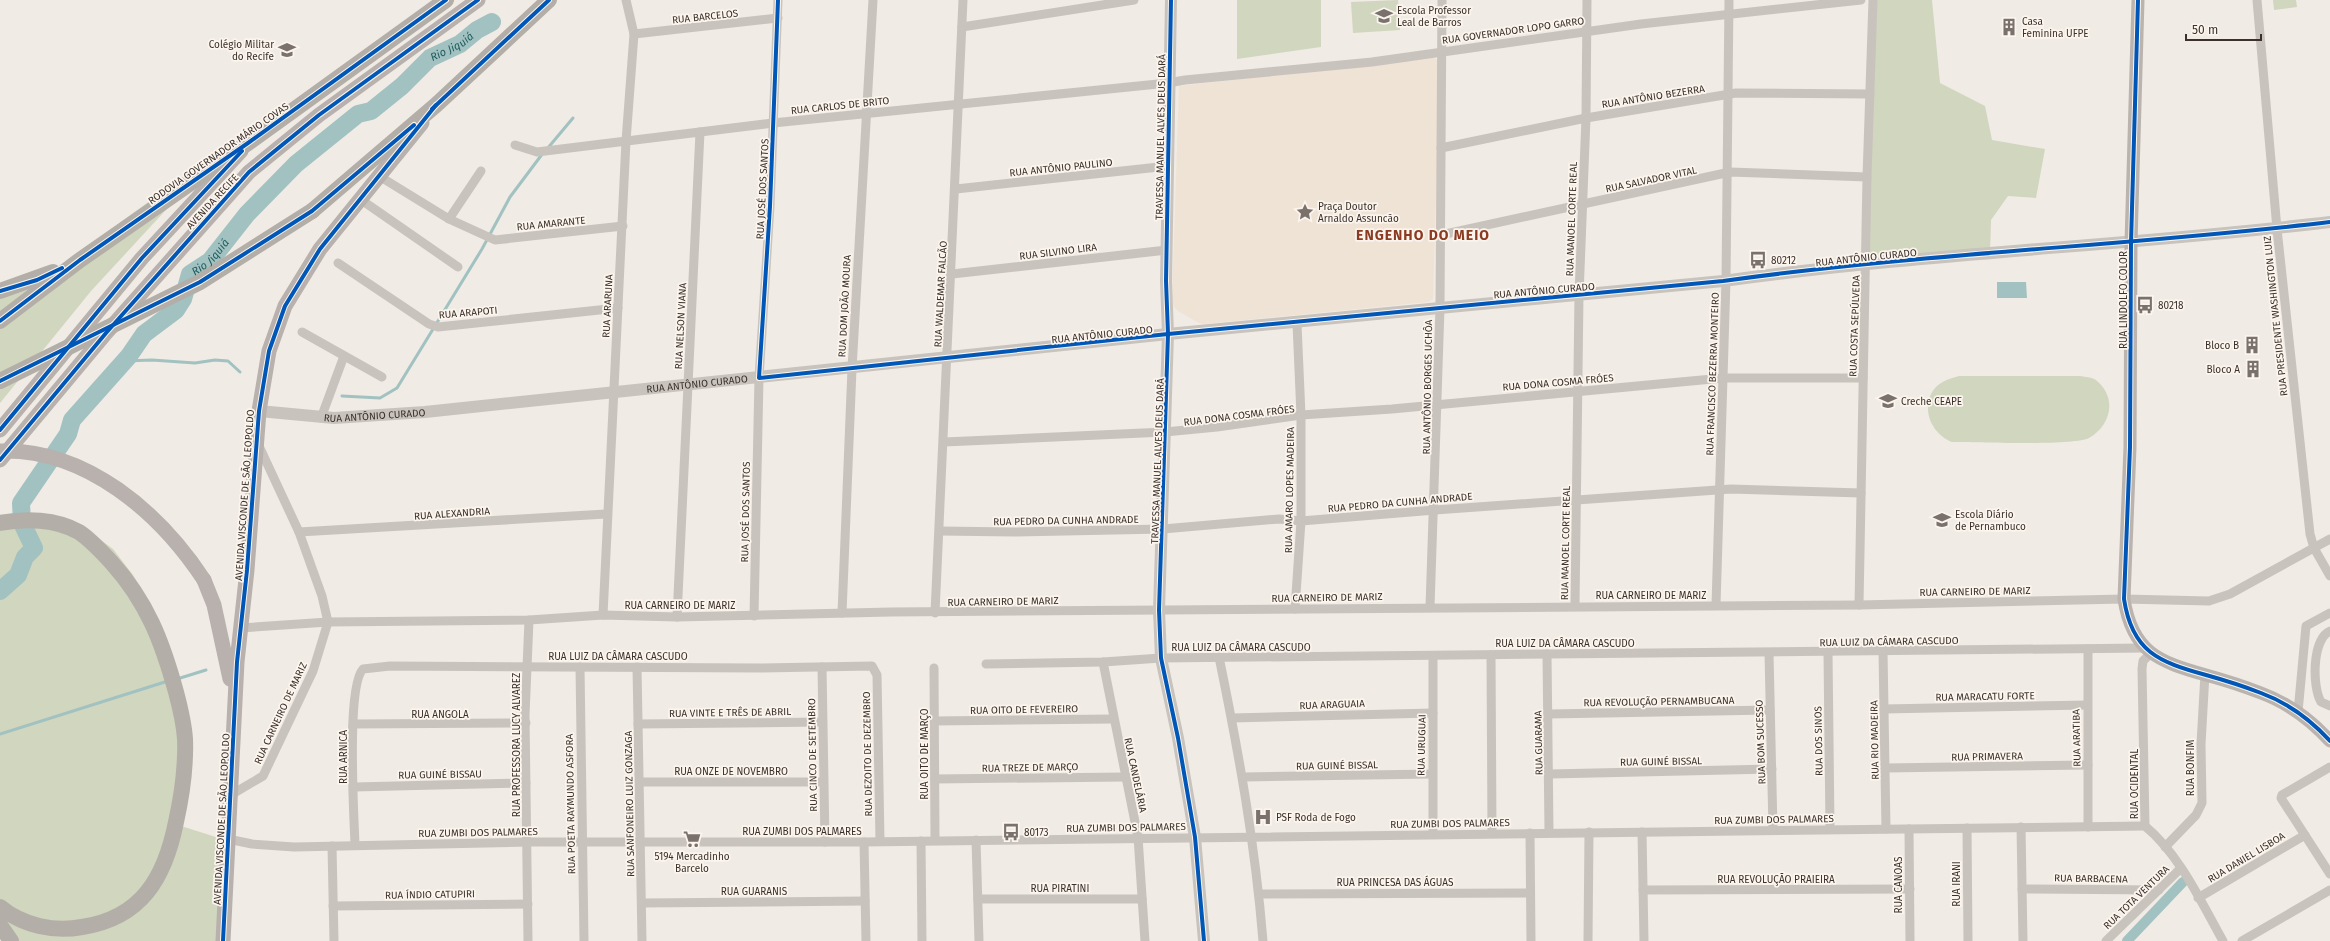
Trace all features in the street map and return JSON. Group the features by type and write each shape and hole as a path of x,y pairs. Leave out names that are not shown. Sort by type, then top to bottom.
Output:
{"highway":[{"name":"RODOVIA GOVERNADOR MÁRIO COVAS","path":"0,321 80,260 248,143 446,0"},
{"name":"AVENIDA VISCONDE DE SÃO LEOPOLDO","path":"0,382 200,282 312,211 436,105 549,0"},
{"path":"0,291 37,280 80,260"},
{"path":"0,907 21,920 39,927 74,928 104,921 137,903 149,890 165,864 182,796 185,740 176,692 165,653 153,624 136,592 105,555 79,532 44,521 19,520 2,522"},
{"path":"0,925 12,941"}],"main road":[{"name":"AVENIDA RECIFE","path":"0,460 111,327 249,172 318,116 478,0"},
{"name":"RUA LINDOLFO COLOR","path":"2138,0 2132,243 2130,447 2124,599 2127,619 2134,635 2147,650"},
{"name":"AVENIDA VISCONDE DE SÃO LEOPOLDO","path":"223,941 234,702 258,411 269,351 285,306 320,249 436,105"},
{"name":"AVENIDA RECIFE","path":"0,430 142,258 248,143"},
{"path":"0,451 38,454 95,476 116,488 164,528 186,553 204,580 214,605 221,632 234,702"},
{"path":"2147,650 2181,668 2205,674 2263,693 2298,712 2330,741"}],"street":[{"name":"RUA ARARUNA","path":"603,615 606,514 623,226 626,141 634,34 626,0"},
{"name":"RUA JOSÉ DOS SANTOS","path":"754,616 759,378 778,0"},
{"name":"RUA DOM JOÃO MOURA","path":"842,613 852,368 873,0"},
{"name":"RUA WALDEMAR FALCÃO","path":"935,613 956,189 963,0"},
{"path":"962,27 1134,0"},
{"name":"TRAVESSA MANUEL ALVES DEUS DARÁ","path":"1171,0 1168,83 1168,334 1163,529 1159,610 1161,658 1178,738 1195,837 1204,941"},
{"name":"RUA ANTÔNIO BORGES UCHÔA","path":"1430,607 1440,308 1442,0"},
{"name":"RUA MANOEL CORTE REAL","path":"1575,606 1579,295 1586,118 1587,0"},
{"name":"RUA FRANCISCO BEZERRA MONTEIRO","path":"1716,606 1718,491 1726,280 1730,0"},
{"name":"RUA GOVERNADOR LOPO GARRO","path":"1168,83 1185,80 1372,62 1587,31 1861,0"},
{"name":"RUA COSTA SEPÚLVEDA","path":"1859,605 1863,378 1867,265 1867,177 1873,0"},
{"name":"RUA PRESIDENTE WASHINGTON LUIZ","path":"2257,0 2277,229 2310,534 2314,548 2330,576"},
{"name":"RUA BARCELOS","path":"634,34 778,18"},
{"name":"RUA CARLOS DE BRITO","path":"515,145 537,152 773,123 1168,83"},
{"name":"RUA ANTÔNIO BEZERRA","path":"1442,148 1586,118 1744,93 1870,94"},
{"name":"RUA NELSON VIANA","path":"678,617 700,132"},
{"name":"RUA ANTÔNIO PAULINO","path":"956,189 1168,166"},
{"path":"449,219 481,171"},
{"name":"RUA SALVADOR VITAL","path":"1441,235 1736,172 1867,177"},
{"name":"RUA AMARANTE","path":"379,176 449,219 495,240 623,226"},
{"path":"360,199 458,267"},
{"name":"RUA ANTÔNIO CURADO","path":"258,411 321,418 433,411 1168,334 1296,324 1941,257 2132,243 2277,229 2330,222"},
{"name":"RUA SILVINO LIRA","path":"952,274 1167,250"},
{"name":"RUA ARAPOTI","path":"338,264 429,324 438,327 618,308"},
{"name":"RUA AMARO LOPES MADEIRA","path":"1294,609 1301,521 1301,415 1296,324"},
{"path":"302,332 382,377"},
{"path":"321,418 344,356"},
{"name":"RUA DONA COSMA FRÓES","path":"944,442 1166,432 1217,427 1301,415 1578,392 1723,378 1863,378"},
{"path":"256,441 299,532 322,596 328,622"},
{"name":"RUA PEDRO DA CUNHA ANDRADE","path":"940,531 1014,532 1163,529 1279,519 1301,521 1434,510 1743,489 1861,493"},
{"name":"RUA ALEXANDRIA","path":"299,532 606,514"},
{"name":"RUA CARNEIRO DE MARIZ","path":"241,628 328,622 529,620 603,615 678,617 842,613 1430,607 1859,605 2124,599 2209,600 2224,598 2330,539"},
{"path":"2298,712 2306,626 2330,613"},
{"name":"RUA PROFESSORA LUCY ALVAREZ","path":"528,941 526,668 529,620"},
{"name":"RUA CARNEIRO DE MARIZ","path":"229,796 263,776 313,671 328,622"},
{"path":"2330,631 2322,637 2317,648 2316,686 2321,702 2330,706"},
{"name":"RUA LUIZ DA CÂMARA CASCUDO","path":"986,664 1103,662 1161,658 1219,657 1433,657 1547,654 2088,649 2147,650"},
{"name":"RUA ARATIBA","path":"2088,649 2088,827"},
{"name":"RUA OCIDENTAL","path":"2147,650 2142,669 2145,826 2165,847 2180,869 2223,941"},
{"name":"RUA RIO MADEIRA","path":"1883,651 1886,829"},
{"name":"RUA DOS SINOS","path":"1828,652 1830,829"},
{"name":"RUA BOM SUCESSO","path":"1769,653 1773,830"},
{"name":"RUA GUARAMA","path":"1547,654 1550,774 1549,832"},
{"path":"1491,655 1492,833"},
{"path":"1219,657 1244,777 1253,836 1263,941"},
{"name":"RUA URUGUAI","path":"1433,657 1433,834"},
{"name":"RUA CANDELÁRIA","path":"1103,662 1124,777 1138,837 1145,941"},
{"name":"RUA LUIZ DA CÂMARA CASCUDO","path":"361,671 390,666 526,668 874,667"},
{"name":"RUA POETA RAYMUNDO ASFORA","path":"580,667 581,843 584,941"},
{"name":"RUA SANFONEIRO LUIZ GONZAGA","path":"637,667 642,941"},
{"name":"RUA CINCO DE SETEMBRO","path":"822,667 825,842"},
{"name":"RUA DEZOITO DE DEZEMBRO","path":"874,667 877,674 880,841"},
{"name":"RUA OITO DE MARÇO","path":"934,668 935,840"},
{"name":"RUA ARNICA","path":"355,845 354,724 356,684 361,671"},
{"name":"RUA BONFIM","path":"2165,847 2196,815 2202,803 2201,744 2205,674"},
{"name":"RUA MARACATU FORTE","path":"1884,709 2087,705"},
{"name":"RUA REVOLUÇÃO PERNAMBUCANA","path":"1549,714 1770,710"},
{"name":"RUA ARAGUAIA","path":"1232,718 1433,713"},
{"name":"RUA OITO DE FEVEREIRO","path":"934,721 1113,719"},
{"name":"RUA VINTE E TRÊS DE ABRIL","path":"638,724 822,722"},
{"name":"RUA ANGOLA","path":"354,724 526,723"},
{"name":"RUA PRIMAVERA","path":"1886,768 2088,765"},
{"path":"2330,768 2282,795 2281,798 2330,874"},
{"name":"RUA GUINÉ BISSAL","path":"1550,774 1772,769"},
{"name":"RUA GUINÉ BISSAL","path":"1244,777 1432,774"},
{"name":"RUA TREZE DE MARÇO","path":"935,779 1124,777"},
{"name":"RUA ONZE DE NOVEMBRO","path":"639,782 823,782"},
{"name":"RUA GUINÉ BISSAU","path":"354,787 526,783"},
{"name":"RUA ZUMBI DOS PALMARES","path":"228,839 252,844 294,848 355,845 528,842 864,842 1138,837 2145,826"},
{"path":"2021,827 2023,941"},
{"name":"RUA IRANI","path":"1967,828 1968,941"},
{"name":"RUA CANOAS","path":"1909,829 1910,941"},
{"path":"1588,941 1589,832"},
{"path":"1642,832 1644,941"},
{"path":"1530,833 1531,941"},
{"name":"RUA DANIEL LISBOA","path":"2198,898 2305,835"},
{"path":"976,840 979,941"},
{"path":"921,841 922,941"},
{"path":"864,842 866,941"},
{"path":"332,846 334,941"},
{"name":"RUA TOTA VENTURA","path":"2106,941 2180,869"},
{"name":"RUA REVOLUÇÃO PRAIEIRA","path":"1643,890 1910,889"},
{"name":"RUA BARBACENA","path":"2022,889 2159,890"},
{"path":"2242,941 2330,890"},
{"name":"RUA PRINCESA DAS ÁGUAS","path":"1259,894 1530,893"},
{"name":"RUA PIRATINI","path":"978,899 1142,899"},
{"name":"RUA GUARANIS","path":"642,903 866,901"},
{"name":"RUA ÍNDIO CATUPIRI","path":"333,906 528,904"}],"green space":[{"path":"1237,0 1321,0 1321,47 1237,59"},
{"path":"1398,0 1400,30 1353,33 1351,2"},
{"path":"1873,0 1932,0 1940,83 1985,106 1992,140 2045,149 2036,198 2008,196 1991,220 1990,253 1867,263"},
{"path":"2273,0 2296,0 2297,7 2274,10"},
{"path":"224,147 91,291 0,403 0,296 30,288"},
{"path":"1959,376 2080,376 2092,378 2104,388 2108,396 2109,412 2102,427 2096,433 2089,438 2080,440 2045,443 1952,442 1946,439 1935,429 1931,423 1928,409 1933,390 1939,384"},
{"path":"5,523 94,535 113,549 133,575 153,609 177,696 178,825 222,839 217,941 15,941 0,921 0,524"}],"shaded area":[{"name":"Praça Doutor Arnaldo Assuncão","path":"1433,58 1438,60 1438,125 1433,299 1428,302 1204,324 1199,323 1178,311 1174,307 1172,299 1179,86"}],"water":[{"path":"1997,282 2026,282 2027,298 1997,298"}],"waterway":[{"name":"Rio Jiquiá","path":"0,591 18,575 25,557 34,548 22,523 21,503 68,434 72,420 129,356 144,334 176,310 183,299 190,274 210,261 247,214 296,164 358,114 371,111 402,86 430,58 460,44 477,30 492,22"},
{"path":"547,149 573,118"},
{"path":"342,396 380,398 397,388 482,249 510,197 543,153"},
{"path":"125,361 152,360 195,363 215,360 228,361 240,372"},
{"path":"177,679 206,670"},
{"path":"0,734 168,681"},
{"path":"2127,941 2183,882"}],"cycle path":[{"path":"0,321 80,260 248,143 446,0"},
{"path":"0,460 106,333 249,172 319,115 478,0"},
{"path":"432,109 549,0"},
{"path":"778,0 770,206 759,378 1168,334 1723,281 1874,263 2178,237 2330,222"},
{"path":"1171,0 1166,281 1168,334 1159,610 1161,658 1178,738 1195,837 1204,941"},
{"path":"2138,0 2131,243 2130,447 2124,599 2128,617 2141,643 2150,652 2174,665 2254,690 2271,697 2290,707 2307,719 2330,741"},
{"path":"223,941 237,662 247,570 259,411 269,351 285,306 320,249 436,105"},
{"path":"0,381 200,282 312,211 414,125"},
{"path":"0,430 142,258 242,151"},
{"path":"0,291 37,280 62,268"}],"place":[{"name":"Escola Professor Leal de Barros","path":"1384,16"},
{"name":"Casa Feminina UFPE","path":"2009,27"},
{"name":"Colégio Militar do Recife","path":"287,50"},
{"name":"Praça Doutor Arnaldo Assuncão","path":"1305,212"},
{"name":"80212","path":"1758,260"},
{"name":"80218","path":"2145,305"},
{"name":"Bloco B","path":"2252,345"},
{"name":"Bloco A","path":"2253,369"},
{"name":"Creche CEAPE","path":"1888,401"},
{"name":"Escola Diário de Pernambuco","path":"1942,520"},
{"name":"PSF Roda de Fogo","path":"1263,817"},
{"name":"80173","path":"1011,832"},
{"name":"5194 Mercadinho Barcelo","path":"692,839"}],"district":[{"name":"ENGENHO DO MEIO","path":"1423,235"}]}
